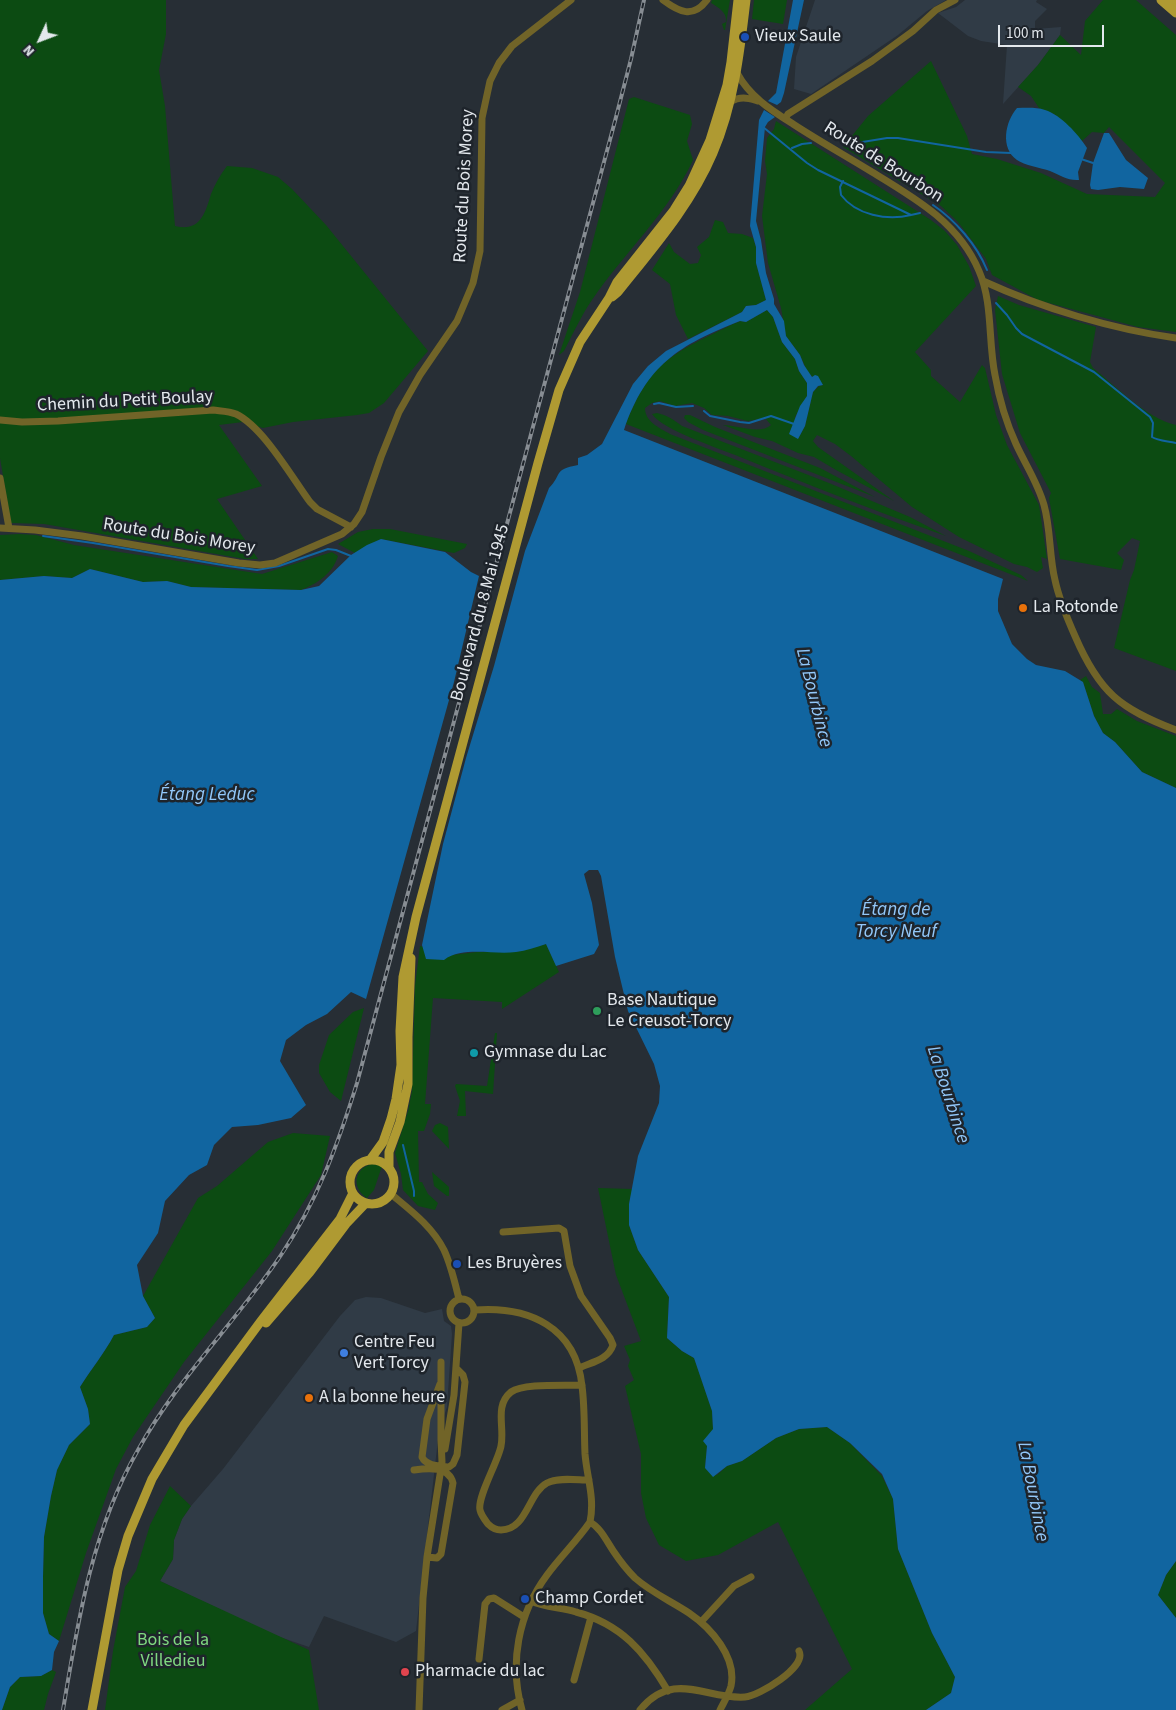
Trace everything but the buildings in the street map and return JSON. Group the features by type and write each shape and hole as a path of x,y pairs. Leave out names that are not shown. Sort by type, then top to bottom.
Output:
{"main road":[{"name":"Boulevard du 8 Mai 1945","path":"370,1160 383,1142 396,1099 401,1065 400,1031 403,977 423,890 559,390 580,342 609,298 617,282 674,210 689,186 710,140 727,84 732,62 738,0"},
{"name":"Boulevard du 8 Mai 1945","path":"609,298 618,292 647,256 692,193 713,152 730,102 737,73 746,0"},
{"path":"1161,0 1176,12"},
{"path":"1171,0 1176,3"},
{"name":"Boulevard du 8 Mai 1945","path":"388,1167 389,1152 400,1122 408,1084 408,1037 412,973 411,946"},
{"path":"370,1160 383,1163 388,1167 394,1180 390,1194 380,1202 366,1203 357,1197 351,1186 352,1172 357,1166 370,1160"},
{"path":"92,1710 113,1592 122,1554 135,1515 152,1479 171,1445 261,1321 340,1219 354,1193"},
{"path":"234,1359 310,1272 346,1224 366,1203"}],"street":[{"name":"Route du Bois Morey","path":"0,528 82,536 239,564 260,565 275,563 335,538 351,527 360,516 367,502 381,457 400,412 420,375 457,320 473,283 477,269 480,232 482,118 486,93 494,71 512,46 571,0"},
{"path":"663,0 677,10 689,12 698,9 707,0"},
{"path":"785,118 788,114 872,61 913,31 936,10 954,0"},
{"name":"Route de Bourbon","path":"737,73 748,90 763,104 908,193 939,216 961,239 972,256 983,281 988,308 992,356 1000,396 1015,442 1044,503 1048,520 1055,580 1072,630 1086,662 1109,693 1132,711 1176,730"},
{"name":"Route de Bourbon","path":"730,102 738,98 746,98 763,104"},
{"path":"983,281 1017,297 1046,307 1084,318 1176,338"},
{"name":"Chemin du Petit Boulay","path":"0,420 22,422 58,421 213,410 234,413 249,421 260,432 317,509 351,527"},
{"path":"0,478 9,528"},
{"path":"390,1194 425,1224 437,1239 444,1251 459,1299"},
{"path":"503,1232 560,1228 564,1232 570,1266 581,1296 613,1345 608,1354 603,1358 579,1368"},
{"path":"465,1298 471,1301 475,1310 470,1320 459,1323 451,1316 450,1310 453,1303 465,1298"},
{"path":"475,1310 522,1313 542,1321 560,1335 569,1347 579,1368 582,1385 585,1455 593,1500 590,1522 546,1577 531,1601 524,1617 517,1646 516,1666 522,1710"},
{"path":"418,1710 423,1598 427,1557 454,1395 459,1323"},
{"path":"441,1362 442,1462"},
{"path":"441,1381 428,1419 422,1457 428,1464 449,1467 453,1464 457,1455 465,1382 463,1375 456,1368"},
{"path":"582,1385 521,1387 506,1398 500,1411 503,1436 499,1455 480,1502 480,1510 487,1523 493,1528 506,1529 520,1521 541,1488 548,1483 589,1480"},
{"path":"414,1470 435,1469 446,1472 451,1477 453,1483 442,1554 437,1558 427,1557"},
{"path":"590,1522 601,1532 622,1564 634,1577 648,1589 701,1622 720,1644 728,1660 731,1672 731,1685 720,1710"},
{"path":"701,1622 734,1586 751,1577"},
{"path":"479,1659 485,1604 489,1599 494,1598 524,1617"},
{"path":"531,1601 543,1606 576,1612 613,1627 633,1643 651,1663 668,1691"},
{"path":"574,1680 591,1617"},
{"path":"640,1710 652,1699 668,1691 692,1688 746,1697 769,1686 795,1668 801,1658 800,1651"},
{"path":"502,1710 520,1700"}],"shaded area":[{"path":"815,0 946,0 927,11 898,35 811,94 794,89 796,57"},
{"path":"965,0 1037,0 1036,2 1047,9 1035,21 1035,29 1061,27 1060,35 1038,65 1003,104 1007,45 981,41 968,36 938,13 956,7"},
{"path":"366,1297 381,1298 425,1313 442,1309 444,1321 451,1326 447,1407 439,1431 416,1631 396,1642 324,1616 309,1647 271,1634 160,1581 173,1559 174,1540 182,1519 191,1506 223,1469 340,1316 355,1300"}],"green space":[{"path":"0,0 166,0 166,34 159,70 165,106 175,226 190,226 200,220 216,183 227,166 252,168 278,177 326,225 428,351 384,403 369,413 293,422 263,428 243,422 219,425 262,486 217,499 258,559 245,559 44,524 11,523 0,458"},
{"path":"712,0 730,0 725,30 722,24 726,22 725,16 722,11 711,3"},
{"path":"754,0 787,0 783,24 752,19"},
{"path":"1103,0 1136,0 1176,35 1176,332 1138,327 1038,300 992,275 986,259 958,222 941,206 843,147 868,116 931,61 967,136 972,154 997,159 1041,173 1087,194 1155,197 1165,183 1109,127 1104,133 1092,132 1082,141 1054,114 1039,108 1031,96 1018,87 1038,65 1060,35 1081,55 1085,21"},
{"path":"634,97 690,115 692,124 687,141 693,160 672,197 592,300 564,351 559,355 580,292 629,99"},
{"path":"776,121 931,220 945,231 957,245 969,266 976,286 915,352 931,370 931,376 960,402 982,365 985,368 996,415 1007,445 1039,505 1047,559 1041,557 1043,568 1037,572 1014,564 959,537 912,507 835,444 817,435 813,441 818,447 894,501 814,457 798,453 772,441 723,425 761,429 771,425 765,418 748,421 728,416 712,415 704,408 692,403 675,406 660,401 652,403 645,408 650,421 670,434 969,551 1021,575 1028,581 626,424 635,402 645,385 667,360 680,351 733,324 741,321 746,322 767,310 773,317 782,342 795,359 799,371 807,383 807,396 795,417 798,439 805,426 813,392 823,385 808,373 800,355 786,336 781,308 768,263 762,216 767,174 765,161 767,138 774,129"},
{"path":"715,220 723,222 728,233 742,234 753,238 756,247 756,263 766,300 756,305 746,306 742,312 688,339 676,315 670,284 652,270 669,243 674,252 690,264 698,263 701,255 697,247 709,237"},
{"path":"998,296 1019,305 1096,327 1090,362 1093,368 1143,409 1165,422 1176,425 1176,671 1114,648 1140,541 1132,538 1117,553 1124,560 1121,570 1060,559 1049,498 1051,493 1020,433 1002,374 995,310"},
{"path":"657,413 667,416 682,426 829,483 910,517 946,536 843,498 679,433 652,414"},
{"path":"685,415 690,415 715,427 820,468 875,497 703,430 688,422 684,418"},
{"path":"373,529 390,529 467,544 465,548 454,553 381,539 355,553 338,544 358,532"},
{"path":"0,535 36,535 74,545 262,574 332,552 338,556 332,568 324,577 313,585 301,590 191,587 167,581 143,582 90,569 72,578 44,576 0,580"},
{"path":"1086,676 1092,687 1100,693 1103,714 1111,714 1117,709 1137,721 1176,736 1176,788 1142,772 1115,742 1103,733 1094,716 1083,682 1080,680"},
{"path":"546,944 559,972 502,1009 502,1002 433,998 425,1104 431,1104 430,1114 424,1131 418,1131 419,1182 422,1182 428,1194 438,1203 435,1210 418,1206 403,1190 395,1153 412,1091 415,986 420,946 451,955 477,952 516,952"},
{"path":"364,1008 341,1101 330,1092 319,1073 319,1065 329,1035 353,1012"},
{"path":"495,1033 497,1033 493,1094 465,1091 466,1116 457,1116 460,1101 456,1084 487,1086"},
{"path":"440,1123 448,1127 449,1149 432,1131 435,1125"},
{"path":"293,1133 330,1136 321,1175 272,1251 184,1362 133,1437 116,1469 86,1553 59,1641 49,1634 43,1613 44,1537 57,1470 69,1445 90,1424 88,1409 80,1387 114,1335 147,1327 155,1318 143,1296 198,1198 217,1186 268,1142"},
{"path":"372,1164 382,1166 374,1190 367,1198 358,1189 357,1179 361,1170"},
{"path":"432,1172 449,1187 449,1196 434,1186"},
{"path":"598,1188 632,1189 629,1204 629,1225 638,1250 669,1297 667,1338 682,1351 694,1358 712,1411 713,1429 707,1446 705,1468 717,1475 727,1466 742,1461 776,1438 799,1429 827,1427 850,1443 882,1476 893,1499 898,1549 932,1633 955,1677 951,1693 926,1710 805,1710 852,1669 778,1522 718,1555 686,1561 659,1545 646,1518 641,1493 641,1454 625,1386 634,1380 628,1366 630,1360 624,1346 641,1341 616,1275"},
{"name":"Bois de la Villedieu","path":"170,1486 191,1506 182,1519 174,1540 173,1559 160,1581 309,1650 319,1710 105,1710 113,1651 125,1587 136,1571 150,1525"},
{"path":"1176,1561 1176,1618 1158,1595 1166,1575"},
{"path":"52,1670 56,1672 44,1710 2,1710 10,1687 20,1677 41,1676"}],"water":[{"path":"793,0 804,0 784,93 781,102 777,105 768,101 776,93"},
{"path":"1017,108 1035,108 1051,112 1074,131 1087,148 1078,172 1079,180 1068,179 1024,163 1012,155 1008,149 1006,135 1007,127"},
{"name":"Étang de Torcy Neuf","path":"764,110 775,117 765,127 756,221 766,273 774,304 784,321 786,336 800,355 812,377 818,376 823,385 818,386 813,392 805,426 798,439 789,434 800,406 807,396 807,383 799,371 795,359 782,342 773,317 767,310 746,322 740,321 699,339 667,360 654,373 643,389 624,430 1003,579 998,599 998,611 1012,644 1036,665 1065,671 1083,682 1094,716 1103,733 1115,742 1142,772 1176,788 1176,1561 1166,1575 1158,1595 1176,1618 1176,1710 926,1710 951,1693 955,1677 932,1633 898,1549 893,1499 882,1474 850,1443 827,1427 799,1429 776,1438 742,1461 727,1466 713,1477 705,1468 707,1446 703,1441 713,1429 712,1411 694,1358 682,1351 667,1338 669,1297 638,1250 629,1225 629,1204 638,1156 659,1103 660,1086 654,1064 628,1011 615,957 601,876 598,870 589,870 584,874 592,903 599,945 594,954 556,966 546,944 527,950 507,953 460,953 444,960 426,959 422,945 443,844 466,758 494,666 525,551 549,488 561,471 578,465 578,458 587,455 602,444 633,384 648,366 666,351 742,312 746,306 756,305 766,300 756,263 756,247 750,226 759,120"},
{"path":"1104,133 1109,133 1126,160 1148,178 1144,189 1120,187 1091,189 1093,163"},
{"name":"Étang Leduc","path":"381,539 445,552 479,576 454,682 366,999 351,992 327,1014 306,1025 286,1040 280,1061 306,1105 291,1118 258,1125 232,1127 214,1145 207,1165 189,1175 165,1201 158,1233 137,1265 143,1296 155,1318 147,1327 114,1335 84,1380 80,1387 88,1409 90,1424 69,1445 57,1470 44,1537 43,1577 43,1613 49,1634 59,1641 54,1652 52,1670 41,1676 20,1677 10,1687 2,1710 0,1710 0,580 44,576 72,578 90,569 143,582 167,581 191,587 301,590 319,586 351,555"}],"waterway":[{"path":"763,127 818,170 911,215 920,213"},
{"path":"844,145 898,138 986,152 1011,153"},
{"path":"792,148 811,143"},
{"path":"1081,159 1093,163"},
{"path":"843,181 840,187 841,195 847,202 863,212 882,217 911,215"},
{"path":"933,205 965,234 987,270"},
{"path":"996,303 1022,334 1094,372 1150,417 1153,423 1152,437 1176,443"},
{"path":"654,404 659,403 676,407 693,406"},
{"path":"704,411 710,416 740,422 749,423 771,416 794,424"},
{"path":"43,536 257,570 279,566 328,549 351,556"},
{"path":"403,1145 414,1196"}],"railway":[{"path":"63,1710 81,1609 89,1576 98,1544 122,1480 153,1424 170,1399 264,1280 294,1235 316,1193 342,1128 357,1083 615,121 644,0"}],"place":[{"name":"Vieux Saule","path":"745,37"},
{"name":"La Rotonde","path":"1023,608"},
{"name":"Base Nautique Le Creusot-Torcy","path":"597,1011"},
{"name":"Gymnase du Lac","path":"474,1053"},
{"name":"Les Bruyères","path":"457,1264"},
{"name":"Centre Feu Vert Torcy","path":"344,1353"},
{"name":"A la bonne heure","path":"309,1398"},
{"name":"Champ Cordet","path":"525,1599"},
{"name":"Pharmacie du lac","path":"405,1672"}],"water label":[{"name":"La Bourbince","path":"813,698"},
{"name":"La Bourbince","path":"947,1095"},
{"name":"La Bourbince","path":"1032,1492"}]}
